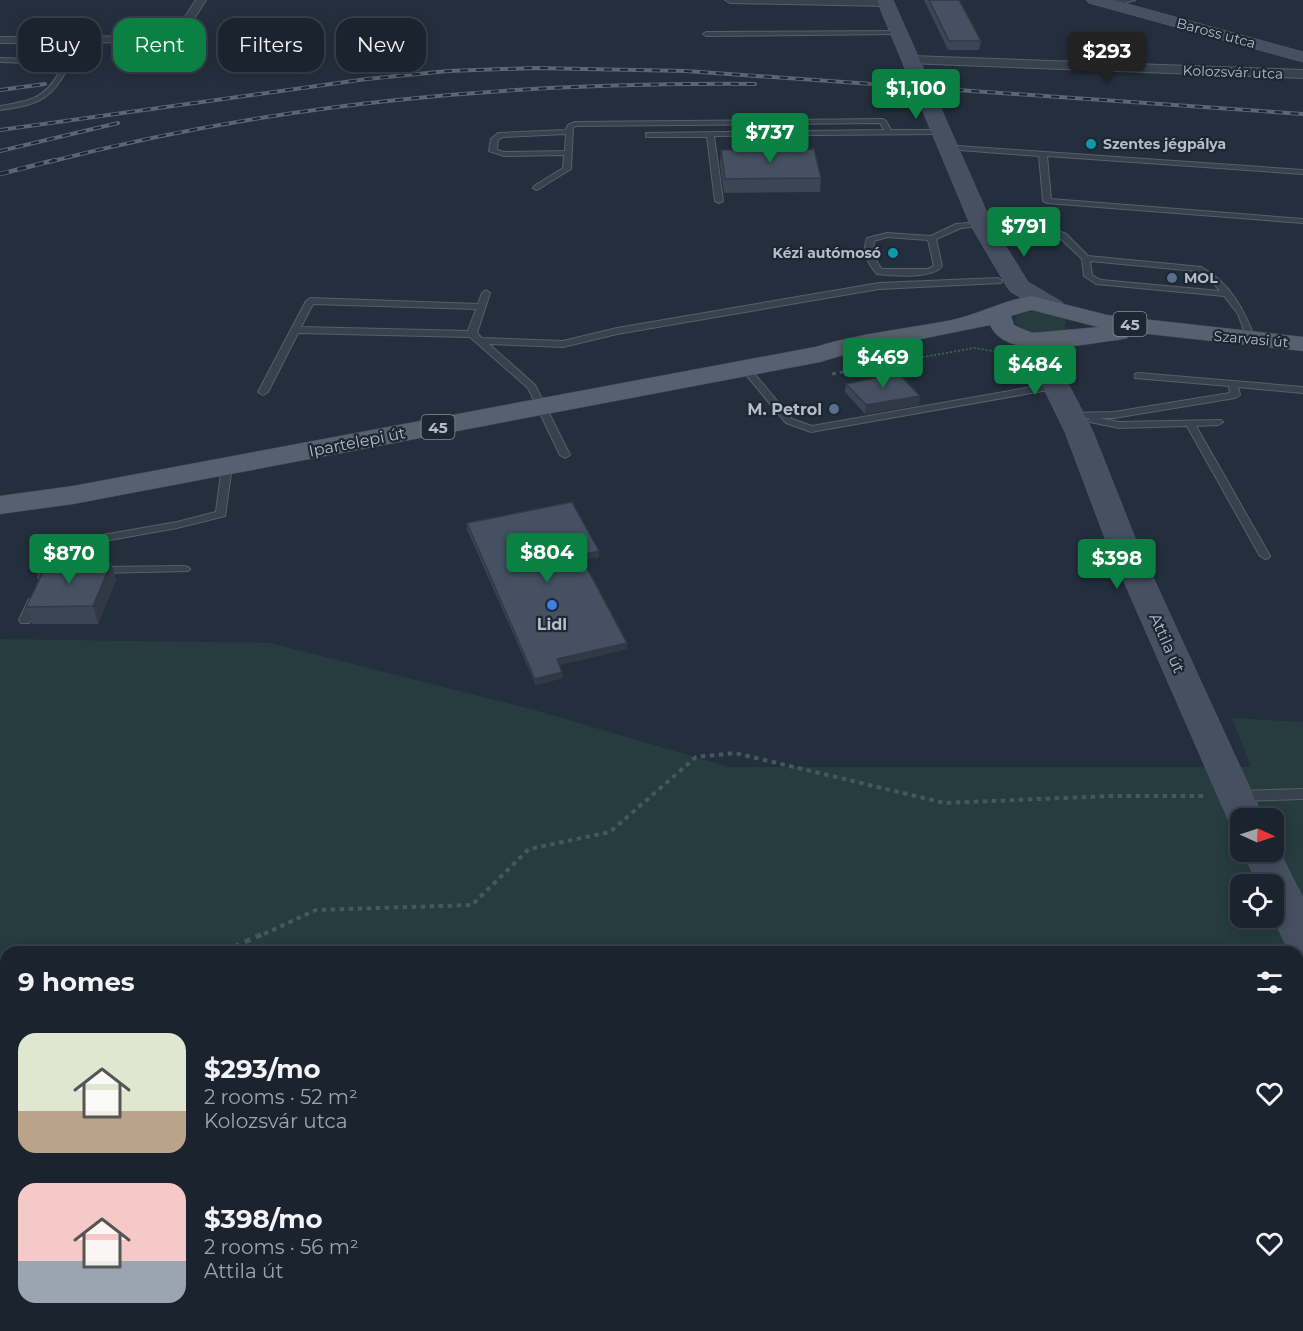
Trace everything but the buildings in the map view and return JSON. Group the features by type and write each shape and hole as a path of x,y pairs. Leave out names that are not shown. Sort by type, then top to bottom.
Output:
{"main road":[{"path":"886,2 981,224 998,281 1003,311 999,322 1021,337"},
{"name":"Baross utca","path":"1102,2 1303,57"},
{"path":"981,224 1019,287 1059,308 1078,324 1078,329 1065,338"},
{"name":"45","path":"820,354 842,347 952,327 1022,304 1059,308 1107,322 1198,334"},
{"name":"45","path":"820,354 975,334 1044,341 1112,333 1198,334"},
{"name":"Szarvasi út","path":"1198,334 1303,344"},
{"name":"Attila út","path":"1021,337 1043,360 1054,386 1076,422 1120,538 1241,808"},
{"name":"Attila út","path":"1065,338 1061,359 1078,402 1076,422"},
{"name":"Ipartelepi út","path":"0,506 73,495 820,354"},
{"path":"1267,862 1303,940"}],"street":[{"path":"0,40 170,41 179,34 201,0"},
{"path":"730,0 886,2"},
{"path":"1102,2 1130,0"},
{"name":"Kolozsvár utca","path":"911,60 1303,74"}],"lane":[{"path":"706,34 899,32"},
{"path":"0,60 55,62 63,71 48,95 41,99 0,108"},
{"path":"537,188 567,169 570,126 580,123 883,121 888,132"},
{"path":"569,153 493,151 495,139 501,135 570,132"},
{"path":"649,135 888,132 1043,154 1303,172"},
{"path":"710,134 719,201"},
{"path":"1043,154 1047,201 1303,221"},
{"path":"932,238 938,266 935,270 928,272 880,272 876,269 868,247 870,240 882,236 932,238 959,226 981,224 1047,229 1072,243 1086,258 1088,276 1098,282 1227,294"},
{"path":"1086,258 1198,270 1214,278 1227,294 1242,314 1251,339"},
{"path":"480,341 563,344 617,331 879,286 998,281"},
{"path":"472,334 486,292"},
{"path":"263,392 309,301 481,307"},
{"path":"295,330 472,334 532,387 565,455"},
{"path":"746,368 789,421 811,429 1054,386"},
{"path":"1138,376 1303,390"},
{"path":"1076,422 1235,395 1233,384"},
{"path":"1076,422 1109,424 1218,422"},
{"path":"1191,423 1266,556"},
{"path":"25,620 52,571 50,557 61,545 177,525 221,514 227,466"},
{"path":"81,570 184,569"},
{"path":"1241,808 1303,794"}],"path":[{"path":"236,946 316,910 472,905 529,849 610,832 696,757 735,753 945,803 1110,796 1241,808"}],"green space":[{"path":"1038,310 1062,317 1066,321 1065,329 1061,332 1031,333 1015,323 1016,315"},
{"path":"0,639 270,643 531,709 729,767 1251,767 1232,718 1303,722 1303,946 0,946"}],"railway":[{"path":"0,130 367,79 448,71 534,68 686,71 1303,114"},
{"path":"0,90 45,84"},
{"path":"49,162 136,141 223,124 311,110 399,100 576,87 755,84"},
{"path":"0,151 118,123"},
{"path":"0,174 55,160"}],"place":[{"name":"Szentes jégpálya","path":"1091,144"},
{"name":"Kézi autómosó","path":"893,253"},
{"name":"MOL","path":"1172,278"},
{"name":"M. Petrol","path":"834,409"},
{"name":"Lidl","path":"552,605"}]}
